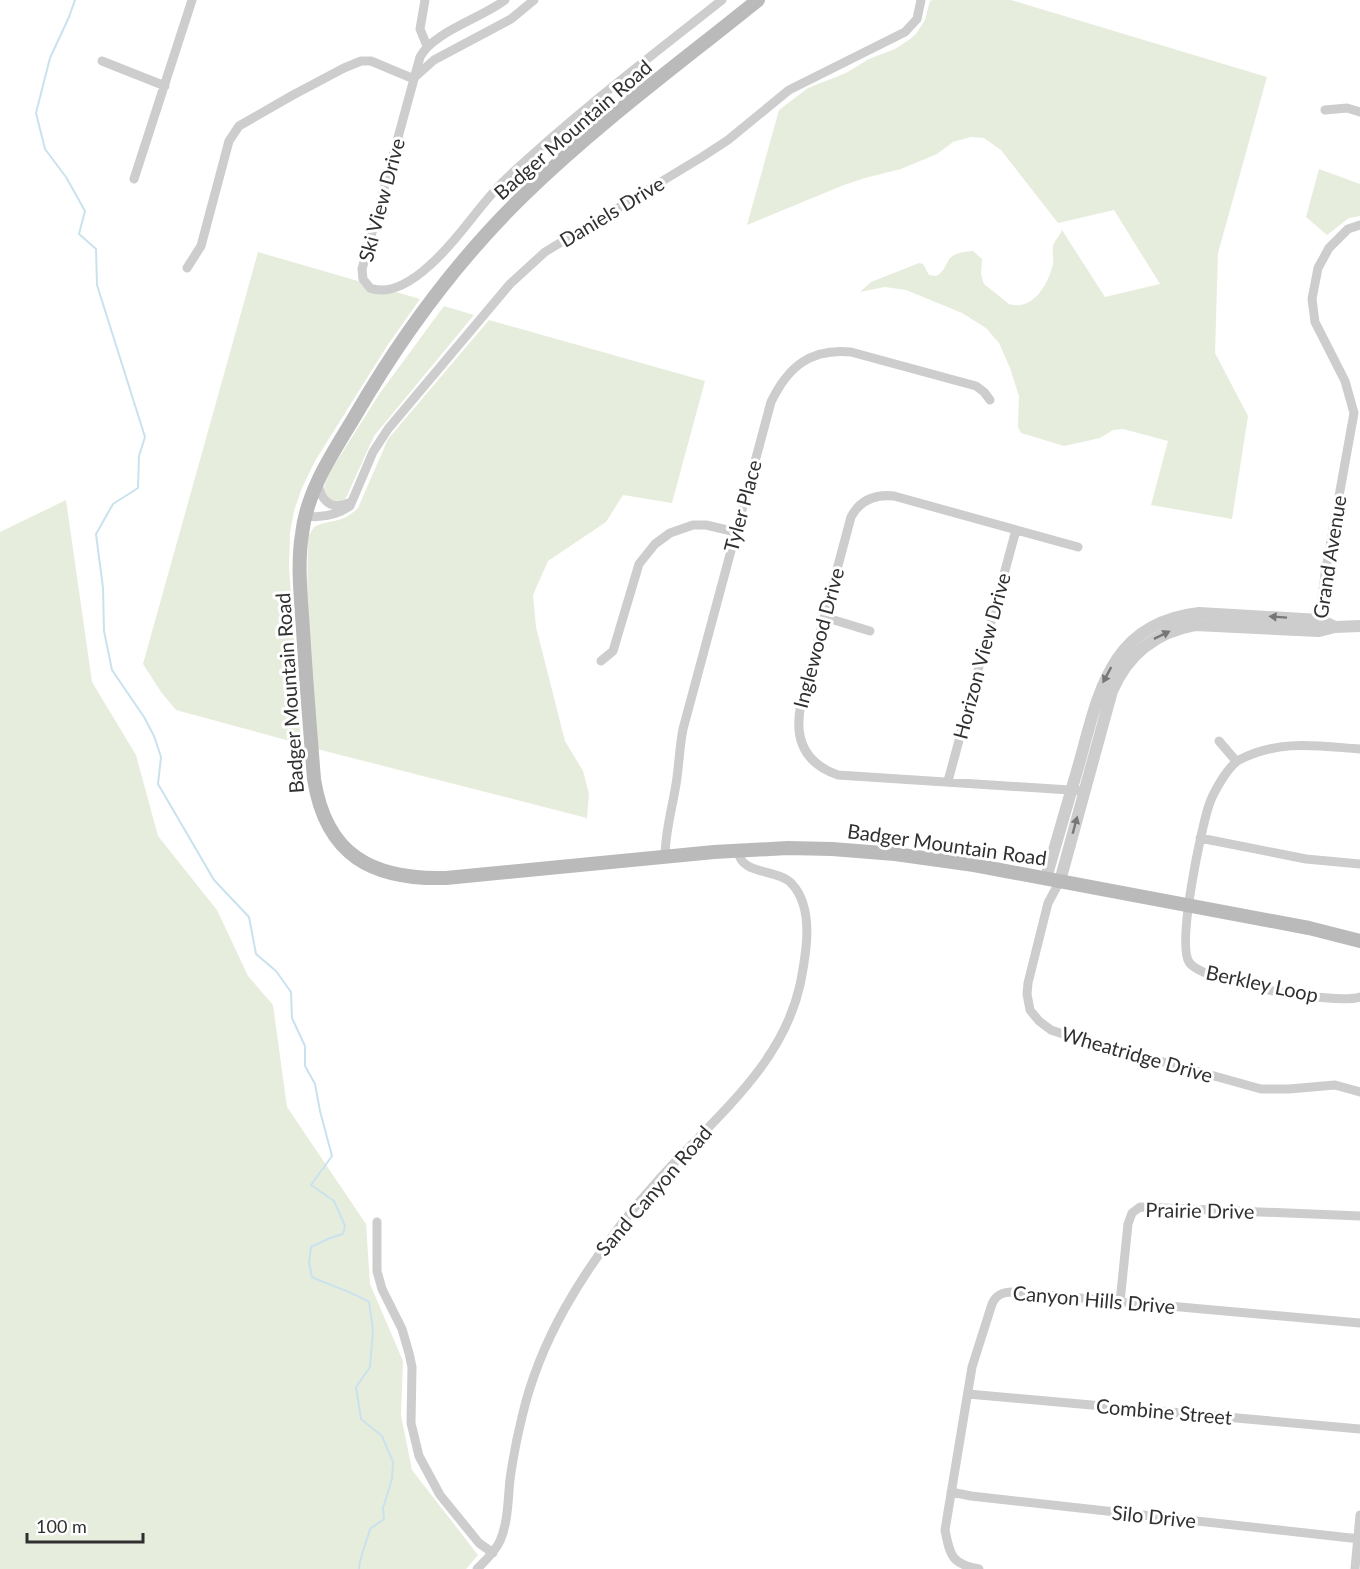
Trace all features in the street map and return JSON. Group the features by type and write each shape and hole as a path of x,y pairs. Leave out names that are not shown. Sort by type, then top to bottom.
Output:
{"main road":[{"name":"Badger Mountain Road","path":"758,0 564,158 523,196 477,245 450,275 405,334 318,481 305,516 300,550 301,595 314,779 317,801 327,825 340,843 355,857 390,874 427,878 738,851 788,848 832,849 895,854 974,865 1309,928 1360,940"}],"street":[{"path":"134,179 192,0"},
{"path":"425,0 420,29 427,46"},
{"path":"414,79 420,57 427,46 492,10 505,0"},
{"path":"414,79 434,60 510,19 534,0"},
{"name":"Ski View Drive","path":"414,79 362,269 366,285 378,290 388,290 400,285 427,268 442,254 480,206 508,177 576,118 722,0"},
{"name":"Daniels Drive","path":"305,516 328,516 350,506 373,452 388,429 510,284 532,262 728,140 789,90 905,32 917,19 921,0"},
{"path":"102,61 165,86"},
{"path":"187,268 201,246 229,141 239,126 293,95 361,61 370,61 414,79"},
{"path":"1325,110 1347,108 1360,112"},
{"name":"Grand Avenue","path":"1319,626 1325,574 1354,413 1346,381 1315,322 1312,299 1318,268 1329,248 1348,229 1360,225"},
{"name":"Tyler Place","path":"665,857 666,830 675,789 680,741 771,402 784,378 802,362 823,353 851,352 976,386 990,400"},
{"path":"318,481 320,495 331,505 346,504 354,497 358,489"},
{"name":"Inglewood Drive","path":"1078,547 894,496 870,497 856,508 851,517 799,715 798,732 808,755 821,768 837,775 1085,791"},
{"path":"601,661 613,651 639,564 655,544 670,533 693,525 706,525 736,532"},
{"name":"Horizon View Drive","path":"948,781 1016,530"},
{"path":"1046,878 1100,688 1117,658 1140,635 1169,619 1199,613 1319,626 1360,626"},
{"path":"824,617 870,631"},
{"path":"1060,881 1106,710 1117,680 1133,656 1153,639 1180,628 1196,625 1319,626"},
{"path":"1219,741 1236,761 1269,748 1304,745 1360,749"},
{"name":"Berkley Loop","path":"1236,761 1209,803 1200,838 1185,931 1185,951 1189,963 1197,970 1266,989 1309,997 1345,1000 1360,997"},
{"path":"1200,838 1316,860 1360,864"},
{"name":"Sand Canyon Road","path":"477,1569 493,1553 502,1534 514,1453 526,1402 540,1357 560,1317 589,1267 633,1209 761,1070 794,1003 801,979 806,945 806,913 802,901 791,883 781,876 748,866 740,859 738,851"},
{"name":"Wheatridge Drive","path":"1046,878 1048,903"},
{"name":"Wheatridge Drive","path":"1060,881 1048,903 1028,983 1030,1010 1044,1026 1063,1034 1243,1085 1280,1090 1335,1085 1360,1092"},
{"name":"Prairie Drive","path":"1120,1302 1128,1224 1132,1213 1140,1207 1360,1216"},
{"path":"377,1222 377,1271 382,1289 402,1329 410,1353 412,1367 410,1417 419,1456 440,1494 478,1543 493,1553"},
{"name":"Canyon Hills Drive","path":"979,1569 964,1566 950,1557 945,1530 976,1351 992,1304 998,1295 1008,1292 1360,1323"},
{"name":"Combine Street","path":"968,1394 1360,1429"},
{"name":"Silo Drive","path":"951,1492 1359,1539"},
{"path":"1355,1569 1360,1515"}],"green space":[{"path":"1011,0 1267,77 1218,253 1215,353 1248,416 1232,519 1151,505 1168,441 1123,429 1113,430 1100,438 1064,446 1021,433 1018,427 1019,396 1010,368 999,343 986,328 962,313 906,290 885,287 860,292 871,282 919,263 923,264 929,275 936,276 955,254 973,251 982,259 981,274 984,284 1009,304 1025,304 1038,294 1047,280 1053,264 1053,246 1062,230 1105,297 1160,284 1114,210 1058,223 1001,150 984,138 971,137 953,142 937,154 901,169 844,185 747,225 779,110 808,88 846,73 910,39 925,20 930,1"},
{"path":"1319,169 1360,184 1360,216 1349,218 1327,235 1306,217"},
{"path":"258,252 420,299 387,346 315,461 294,511 290,533 289,566 301,744 176,710 143,664"},
{"path":"444,306 474,315 374,436 346,498 341,501 330,500 324,490 333,467 380,393"},
{"path":"489,320 705,381 672,503 623,495 606,522 548,561 533,595 536,627 565,741 583,771 589,794 587,818 317,749 307,595 308,537 314,527 346,517 358,508 388,439"},
{"path":"66,500 92,682 136,755 158,836 217,910 248,976 273,1005 287,1107 366,1224 370,1284 403,1361 401,1415 412,1470 478,1555 466,1569 0,1569 0,532"}],"waterway":[{"path":"75,0 50,58 36,113 45,149 66,177 85,211 79,234 96,249 97,285 145,437 139,456 138,488 113,504 96,534 103,588 104,631 112,670 154,736 161,757 158,784 214,880 249,917 256,954 276,971 291,992 292,1018 305,1046 305,1066 315,1084 332,1156 311,1185 334,1201 345,1226 343,1234 311,1247 309,1262 312,1277 369,1302 373,1330 370,1367 356,1387 361,1419 382,1436 393,1462 392,1479 383,1508 384,1519 370,1529 359,1569"}]}
